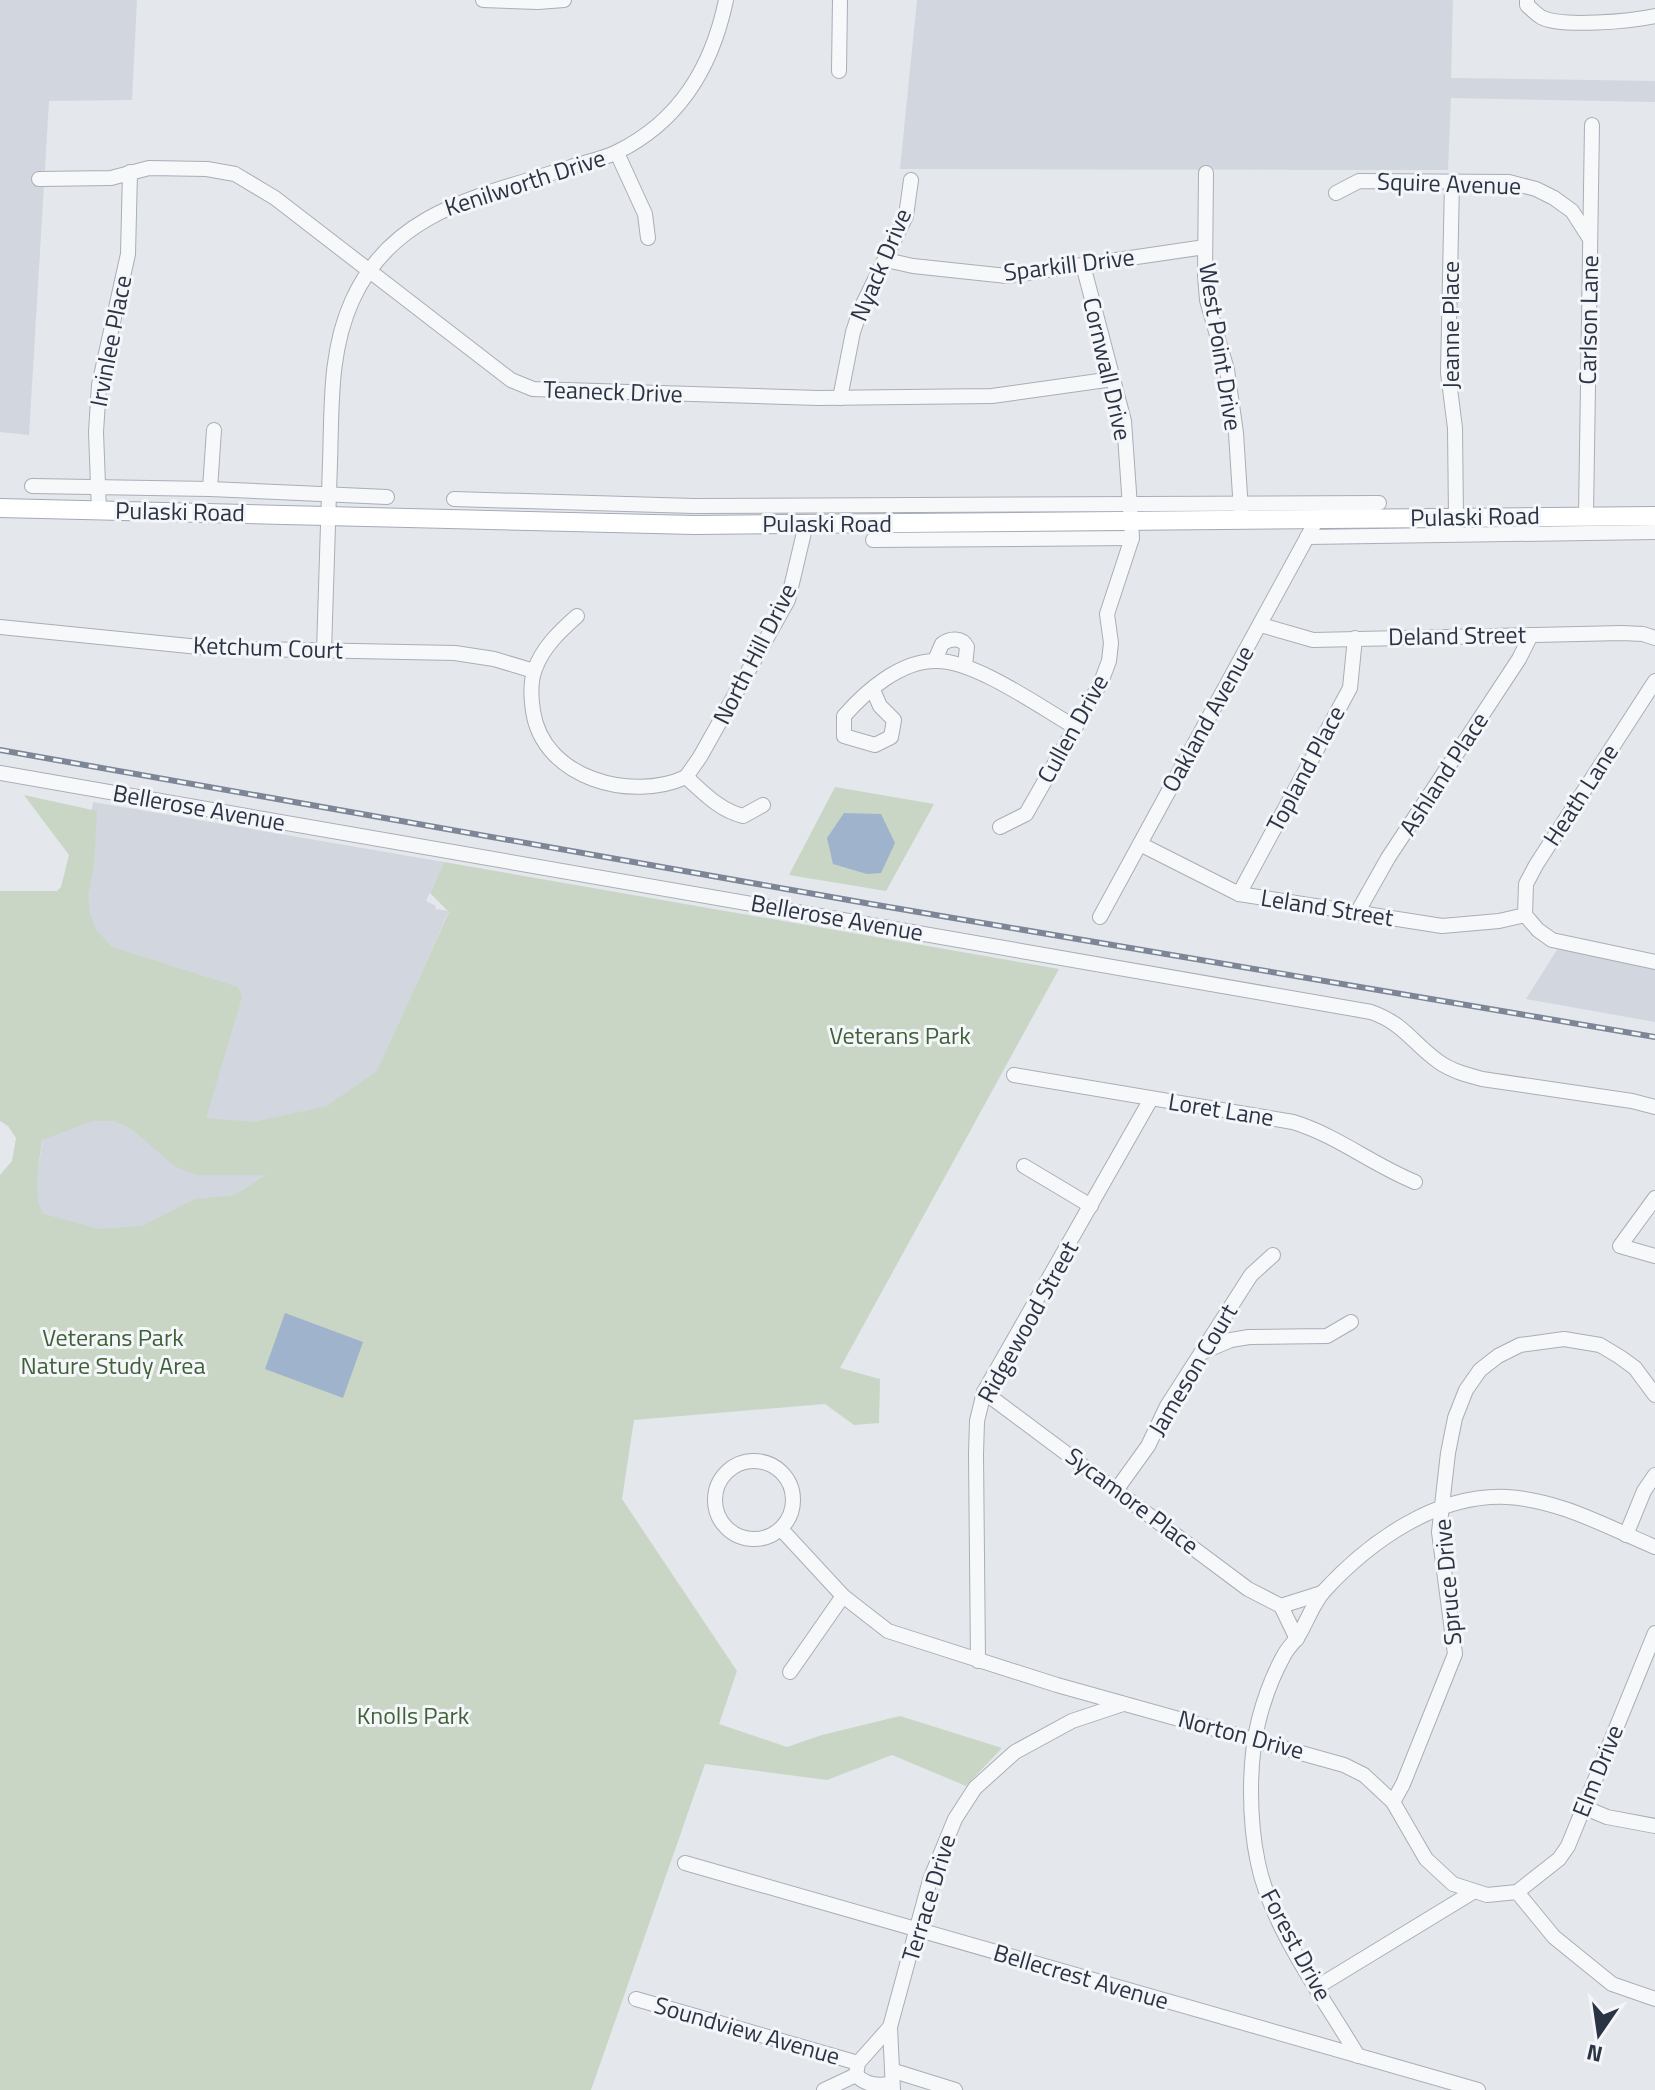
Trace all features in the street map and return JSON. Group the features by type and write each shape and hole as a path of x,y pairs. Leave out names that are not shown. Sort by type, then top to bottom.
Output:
{"main road":[{"name":"Pulaski Road","path":"0,508 507,520 694,515 806,524 1131,521 1242,511 1311,529 1456,516 1655,516"}],"street":[{"path":"483,0 564,0"},
{"name":"Kenilworth Drive","path":"324,651 335,352 353,298 369,270 406,231 430,215 617,153 673,112 692,88 711,52 726,0"},
{"path":"839,71 840,0"},
{"path":"1527,0 1527,5 1543,19 1613,22 1655,16"},
{"name":"Carlson Lane","path":"1586,515 1592,125"},
{"path":"617,153 645,214 648,238"},
{"name":"Teaneck Drive","path":"39,179 88,180 177,168 235,174 275,198 511,380 533,389 840,398 992,396 1113,379"},
{"name":"Irvinlee Place","path":"99,511 96,432 99,385 128,254 130,172"},
{"name":"West Point Drive","path":"1206,173 1207,300 1227,370 1242,511"},
{"name":"Nyack Drive","path":"840,398 853,332 861,308 906,216 911,180"},
{"name":"Squire Avenue","path":"1336,193 1359,181 1509,182 1536,189 1572,211 1590,240"},
{"name":"Jeanne Place","path":"1452,182 1448,373 1455,428 1456,516"},
{"name":"Sparkill Drive","path":"886,260 913,266 1007,276 1205,247"},
{"name":"Cornwall Drive","path":"1083,265 1124,421 1131,521"},
{"path":"210,489 214,430"},
{"path":"32,486 210,489 387,497"},
{"path":"454,499 694,515 1131,521"},
{"path":"507,520 508,501"},
{"path":"1242,511 1379,503"},
{"path":"873,540 1131,521"},
{"name":"Cullen Drive","path":"1000,827 1026,814 1109,661 1111,643 1107,614 1131,521"},
{"name":"North Hill Drive","path":"686,777 788,600 806,524"},
{"path":"1311,529 1655,532"},
{"name":"Oakland Avenue","path":"1100,917 1311,529"},
{"path":"577,616 555,636 534,671 532,702 539,730 558,758 594,780 644,788 667,786 686,777 729,812 743,816 763,805"},
{"name":"Deland Street","path":"1261,625 1313,640 1622,633 1655,638"},
{"name":"Ketchum Court","path":"0,627 209,648 455,653 494,659 534,671"},
{"name":"Ashland Place","path":"1357,913 1388,858 1519,659 1531,635"},
{"name":"Topland Place","path":"1239,894 1350,688 1355,638"},
{"path":"935,660 942,644 959,640 967,647 965,665"},
{"path":"873,690 890,676 913,665 935,660 965,665 1075,727"},
{"name":"Heath Lane","path":"1525,915 1526,884 1536,865 1653,690"},
{"name":"Bellerose Avenue","path":"0,773 1371,1012 1390,1019 1439,1062 1459,1073 1655,1107"},
{"name":"Leland Street","path":"1140,844 1239,894 1442,926 1499,921 1525,915"},
{"path":"1525,915 1552,940 1655,962"},
{"name":"Loret Lane","path":"1014,1075 1293,1122 1312,1128 1390,1172 1415,1182"},
{"name":"Ridgewood Street","path":"978,1661 977,1421 984,1392 1151,1099"},
{"path":"1024,1166 1091,1206"},
{"path":"1655,1198 1620,1246 1655,1256"},
{"name":"Jameson Court","path":"1117,1489 1148,1446 1167,1406 1251,1275 1273,1255"},
{"path":"1203,1352 1231,1340 1249,1337 1327,1336 1351,1322"},
{"name":"Spruce Drive","path":"1393,1802 1455,1654 1439,1532 1455,1418 1466,1390 1480,1370 1520,1345 1583,1340 1600,1345 1635,1368 1655,1395"},
{"name":"Sycamore Place","path":"984,1392 1248,1589 1281,1606"},
{"path":"749,1462 773,1466 782,1474 793,1496 792,1508 781,1529 756,1539 743,1538 730,1532 721,1522 715,1496 727,1472 749,1462"},
{"path":"1626,1535 1644,1491 1655,1475"},
{"name":"Forest Drive","path":"1358,2056 1279,1922 1258,1866 1251,1797 1256,1739 1259,1720 1283,1656 1297,1639 1322,1593 1377,1543 1441,1508 1506,1497 1542,1501 1573,1511 1655,1547"},
{"name":"Norton Drive","path":"781,1529 843,1596 888,1631 1124,1704 1344,1765 1364,1775 1393,1802 1426,1859 1453,1884 1473,1892"},
{"path":"1297,1639 1281,1606 1322,1593"},
{"path":"790,1672 843,1596"},
{"name":"Elm Drive","path":"1517,1892 1539,1878 1568,1846 1655,1633"},
{"name":"Terrace Drive","path":"893,2081 890,2027 941,1849 955,1819 975,1788 1015,1752 1041,1735 1072,1721 1124,1704"},
{"path":"1583,1807 1607,1817 1655,1826"},
{"name":"Bellecrest Avenue","path":"685,1863 1478,2090"},
{"path":"1317,1987 1473,1892 1487,1895 1517,1892 1554,1937 1612,1984 1655,1999"},
{"name":"Soundview Avenue","path":"636,1999 857,2069 873,2085 893,2081"},
{"path":"824,2090 857,2069 890,2027"},
{"path":"893,2081 955,2090"}],"shaded area":[{"path":"0,0 137,0 132,100 49,101 29,435 0,432"},
{"path":"917,0 1453,0 1451,78 1655,81 1655,102 1451,98 1448,170 900,169"},
{"path":"93,802 444,862 426,901 436,906 435,909 449,911 368,1092 271,1256 29,1230"},
{"path":"1558,948 1655,969 1655,1022 1526,999"}],"green space":[{"path":"835,787 934,804 886,891 789,875"},
{"name":"Knolls Park","path":"24,795 97,811 94,865 88,896 96,930 112,947 238,987 242,997 206,1118 253,1122 327,1106 377,1071 449,912 430,893 444,862 1059,969 840,1368 880,1379 879,1423 854,1425 825,1404 634,1420 622,1499 737,1671 719,1724 787,1747 900,1716 1002,1748 966,1786 892,1755 827,1780 705,1764 591,2090 0,2090 0,1175 12,1161 16,1138 0,1121 0,891 57,891 61,887 69,855","holes":["92,1121 114,1121 130,1128 176,1167 197,1175 266,1175 235,1195 195,1199 142,1226 98,1229 44,1214 37,1189 42,1140"]}],"water":[{"path":"844,813 881,814 895,843 881,873 867,874 833,864 827,838"},
{"path":"285,1313 363,1342 343,1398 265,1369"}],"railway":[{"path":"0,750 871,904 1655,1037"}],"park label":[{"name":"Veterans Park","path":"900,1036"},
{"name":"Veterans Park Nature Study Area","path":"113,1352"}]}
